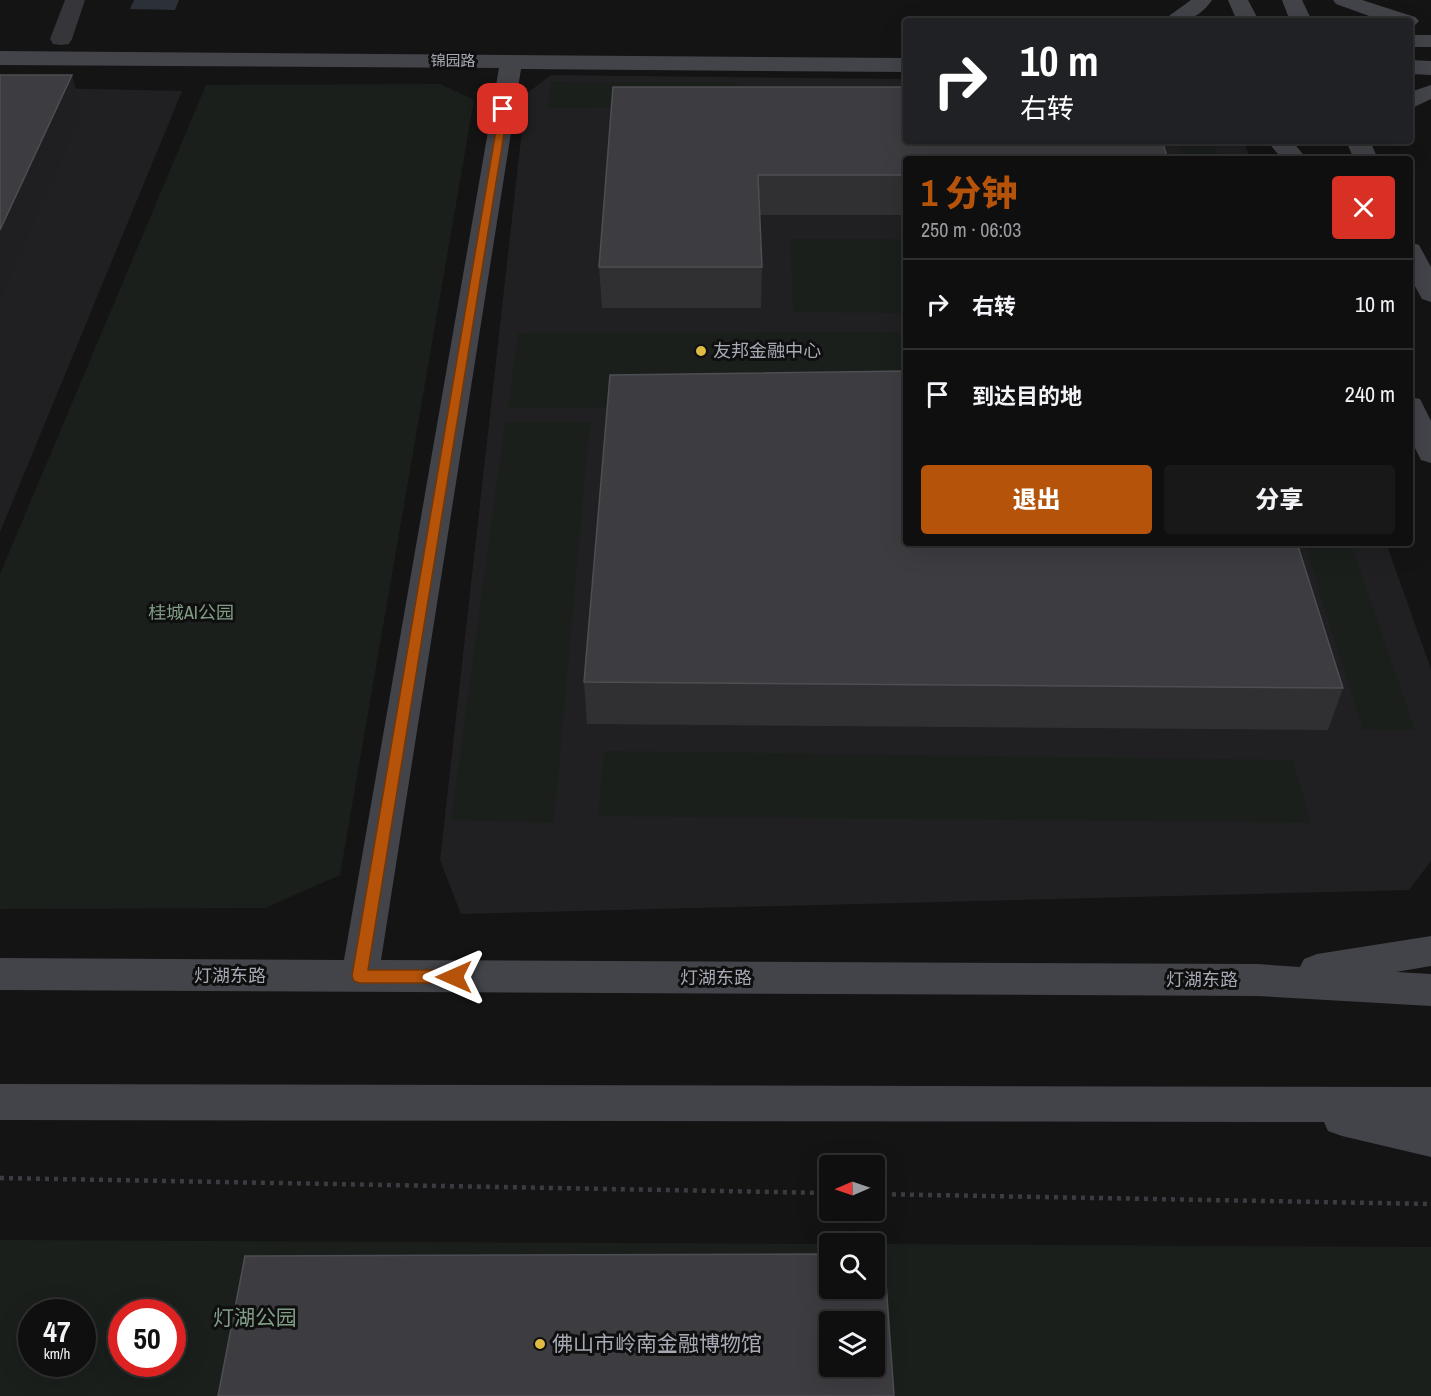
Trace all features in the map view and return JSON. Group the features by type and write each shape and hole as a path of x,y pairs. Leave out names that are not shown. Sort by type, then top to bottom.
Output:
{"main road":[{"path":"1179,18 1192,11 1202,0"},
{"path":"1239,0 1247,18"},
{"path":"1292,0 1301,18"},
{"path":"1343,0 1396,18"},
{"path":"1413,22 1431,26"},
{"path":"0,38 227,39"},
{"path":"1413,41 1431,41"},
{"name":"锦园路","path":"0,58 903,65"},
{"path":"360,976 511,62"},
{"path":"1413,68 1431,68"},
{"path":"1413,100 1431,92"},
{"path":"1282,144 1292,156"},
{"path":"1413,256 1431,294"},
{"path":"1413,412 1431,454"},
{"path":"1257,980 1431,951"},
{"name":"灯湖东路","path":"0,975 1257,980 1431,990"},
{"path":"0,1102 1431,1105"},
{"path":"1287,1105 1431,1139"}],"street":[{"path":"61,39 75,0"}],"path":[{"path":"0,1178 819,1193"},
{"path":"885,1194 1431,1204"}],"shaded area":[{"path":"134,0 179,0 175,10 130,9"},
{"name":"友邦金融中心","path":"551,75 903,79 903,144 1245,144 1249,156 903,156 903,546 1387,546 1431,669 1431,861 1409,890 461,914 440,860 526,94"},
{"path":"0,87 182,91 0,532"}],"green space":[{"path":"551,82 737,83 754,90 741,107 547,108"},
{"name":"桂城AI公园","path":"440,84 474,100 340,875 265,908 0,909 0,574 206,85"},
{"path":"1179,144 1214,144 1218,156 1183,156"},
{"path":"790,239 903,239 903,313 793,312"},
{"path":"903,332 903,406 508,408 518,333"},
{"path":"505,422 590,422 554,823 451,820"},
{"path":"1305,546 1352,546 1415,730 1363,730"},
{"path":"604,751 1293,760 1311,823 598,816"},
{"name":"灯湖公园","path":"0,1240 819,1244 819,1299 885,1299 885,1244 1431,1247 1431,1396 0,1396"}],"building":[{"path":"0,75 72,75 0,230"},
{"path":"613,87 903,87 903,144 1163,144 1167,156 903,156 903,175 758,175 762,267 599,267"},
{"path":"903,371 903,546 1298,546 1343,688 584,682 610,375"},
{"name":"佛山市岭南金融博物馆","path":"819,1254 819,1299 885,1299 885,1268 894,1396 218,1396 245,1256"}],"place":[{"name":"友邦金融中心","path":"701,351"},
{"name":"佛山市岭南金融博物馆","path":"540,1344"}],"route":[{"path":"454,977 360,976 503,109"}]}
